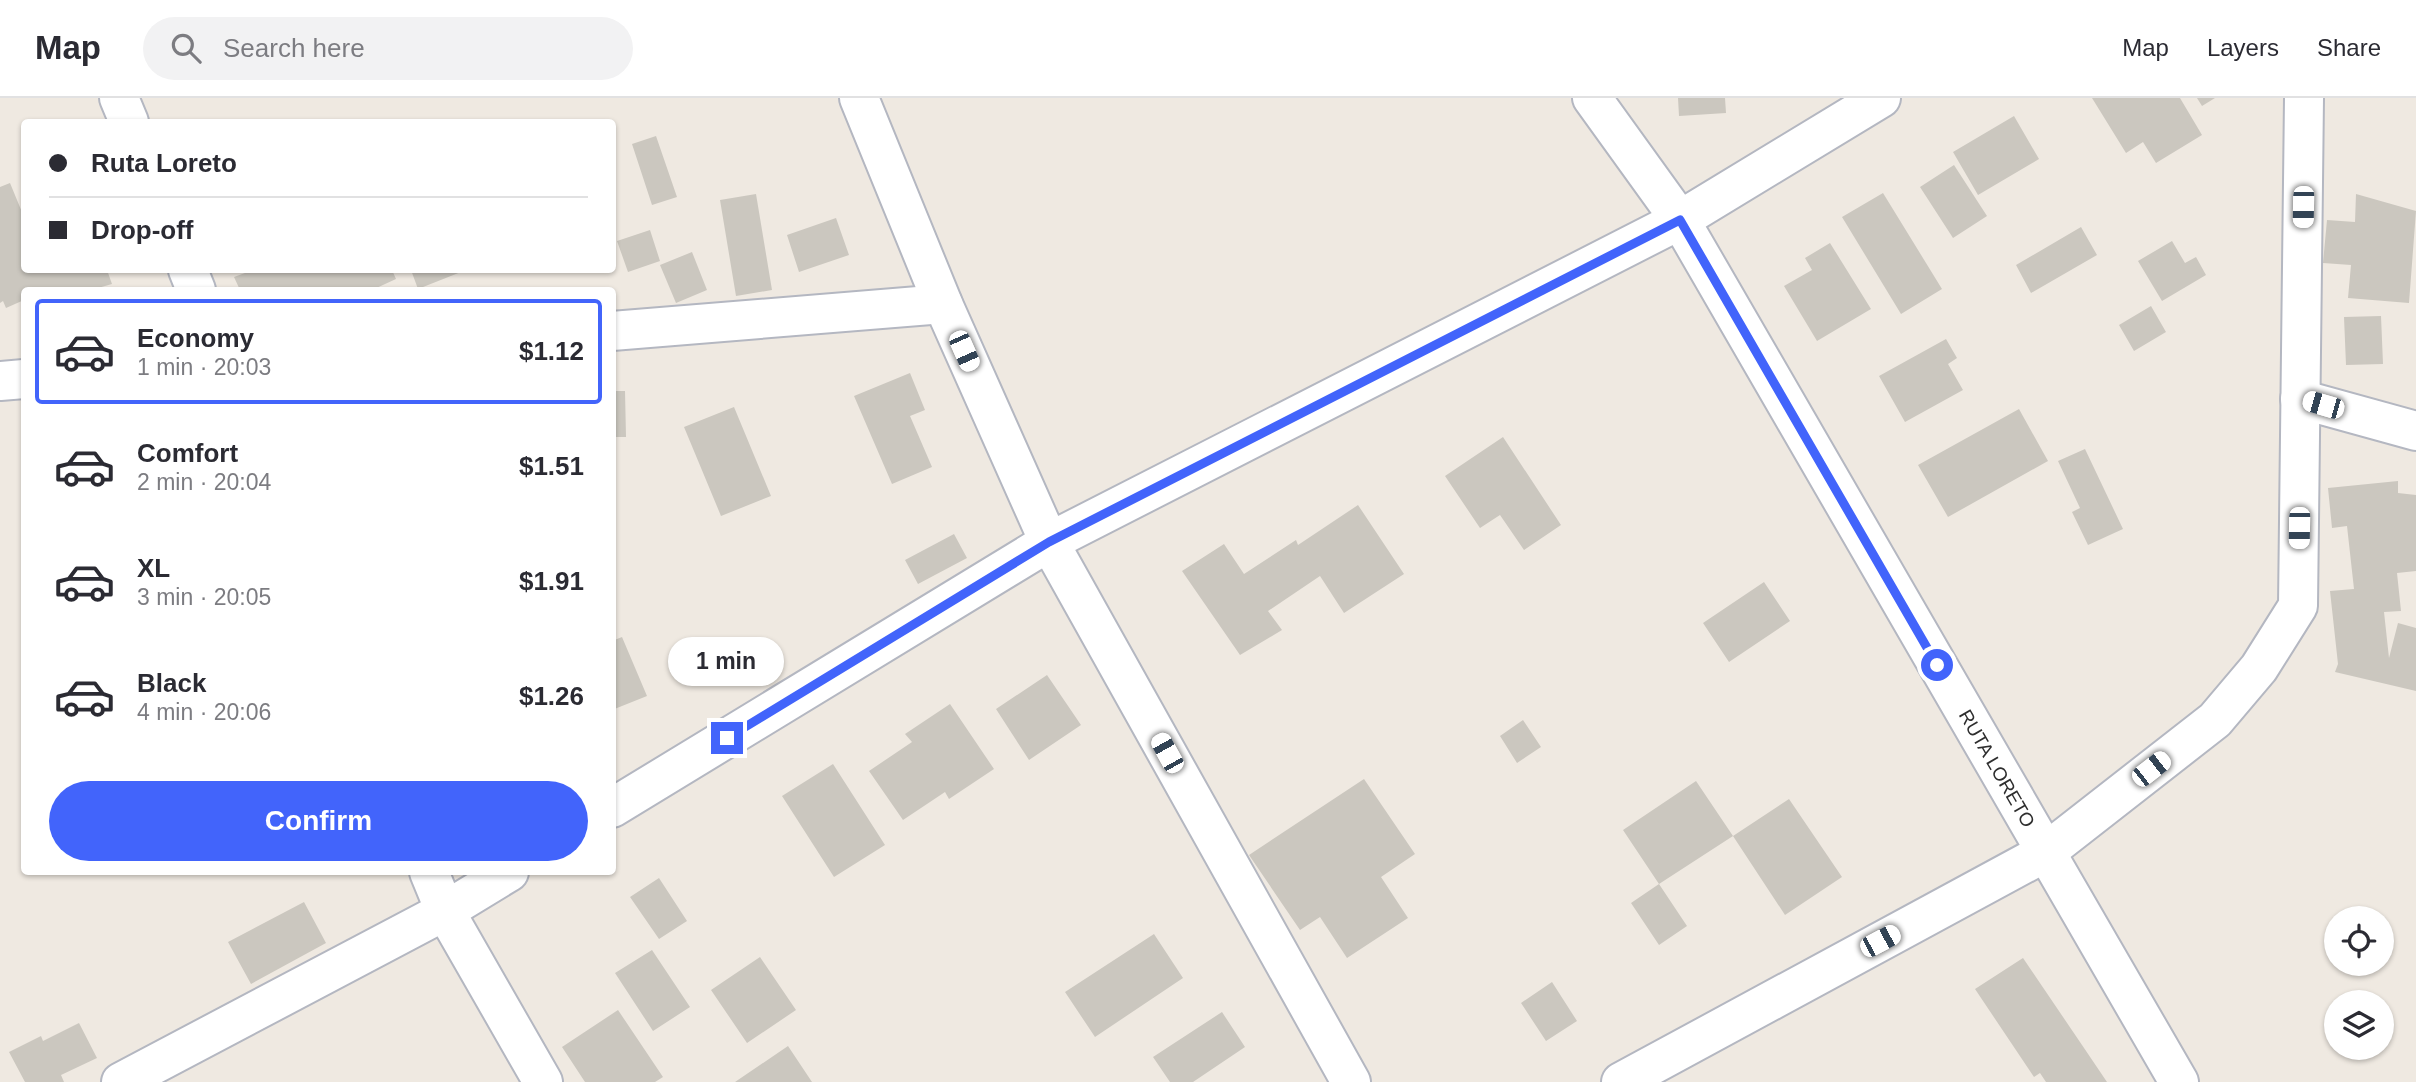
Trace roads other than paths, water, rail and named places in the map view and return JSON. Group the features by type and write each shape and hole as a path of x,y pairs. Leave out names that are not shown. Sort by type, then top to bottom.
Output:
{"street":[{"path":"119,98 128,119"},
{"path":"859,98 943,304 1049,542 1351,1082"},
{"name":"RUTA LORETO","path":"1592,98 1680,220 2179,1082"},
{"path":"616,806 1049,542 1680,220 1881,98"},
{"path":"1621,1082 2046,852 2215,720 2259,668 2298,606 2304,98"},
{"path":"616,331 943,304"},
{"path":"0,382 21,379"},
{"path":"2300,399 2416,431"},
{"path":"430,875 445,911 543,1082"},
{"path":"121,1082 445,911 504,875"}]}
